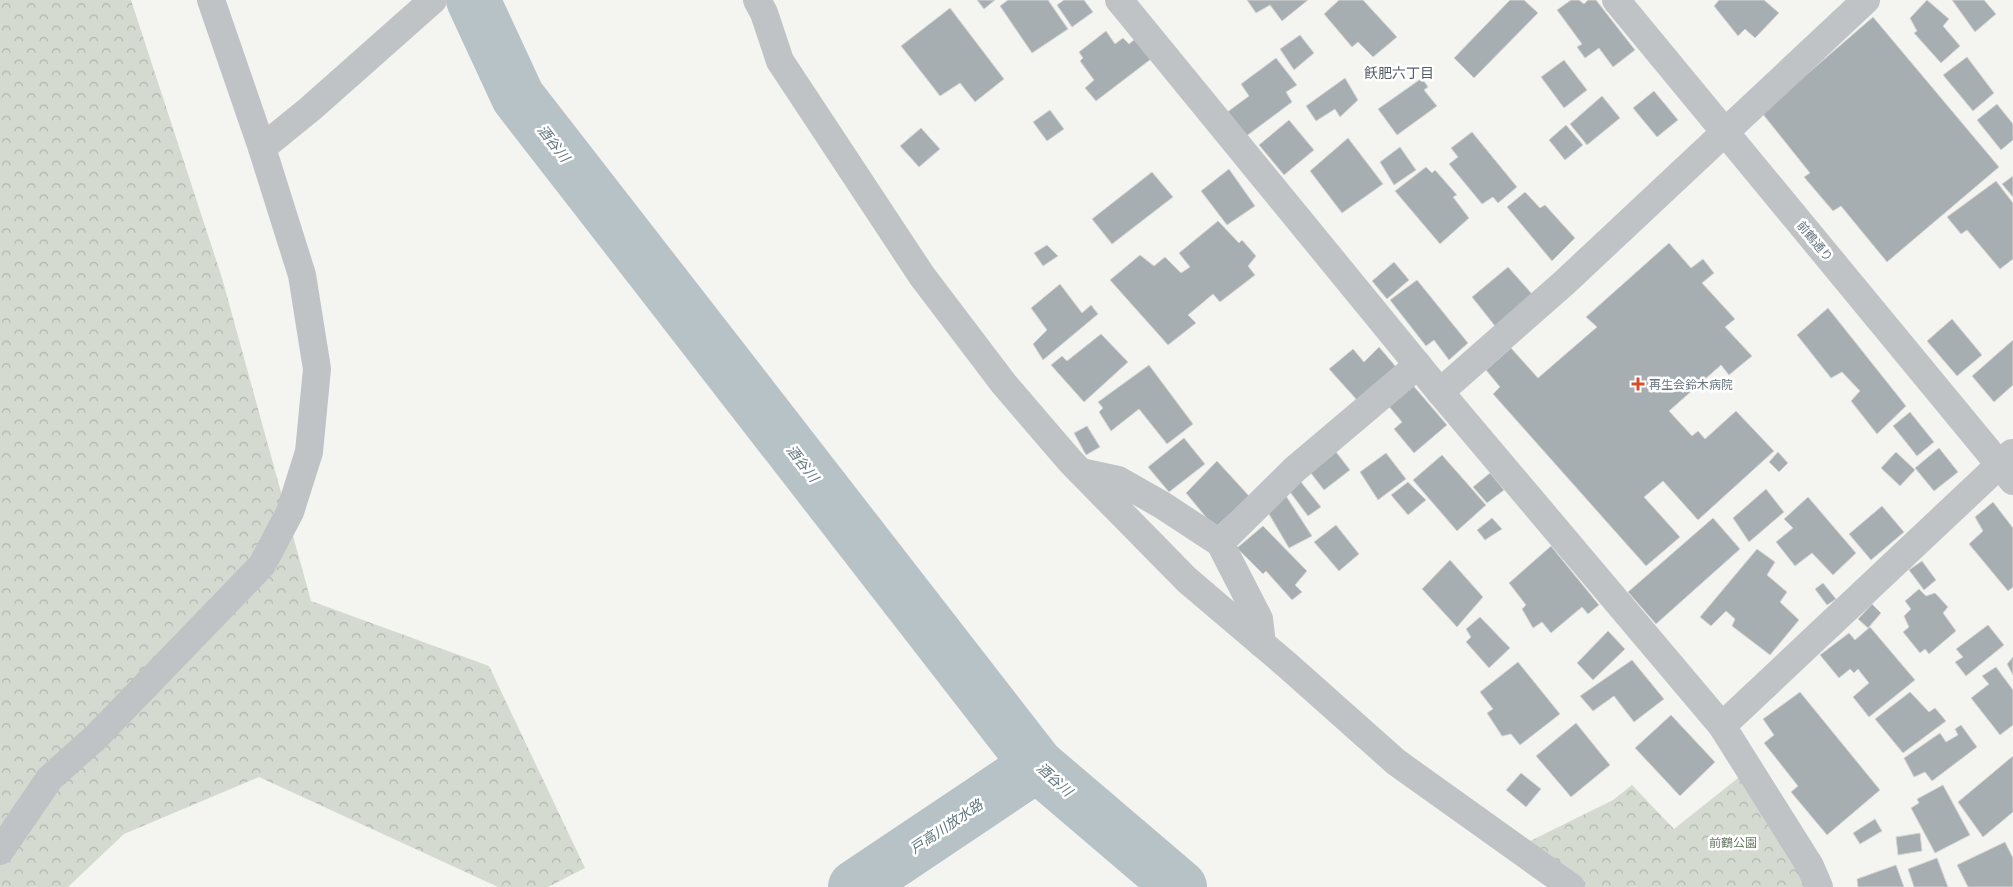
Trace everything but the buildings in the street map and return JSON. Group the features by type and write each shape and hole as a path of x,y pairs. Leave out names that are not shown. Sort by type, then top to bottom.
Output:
{"street":[{"path":"0,851 50,778 103,730 262,566 290,512 309,452 317,369 302,275 262,148 211,0"},
{"path":"262,148 434,0"},
{"path":"757,0 764,13 780,61 922,276 1004,384 1081,472 1187,580 1396,762 1571,887"},
{"path":"1118,0 1440,392 1722,726 1810,866 1819,887"},
{"name":"前鶴通り","path":"1616,0 2008,466"},
{"path":"1440,392 1564,283 1866,0"},
{"path":"1220,543 1295,469 1418,365"},
{"path":"1722,726 2008,466"},
{"path":"1081,472 1118,480 1162,505 1220,543 1259,619 1262,644"}],"green space":[{"path":"0,0 131,0 222,278 311,601 489,666 585,868 548,887 498,887 259,777 124,834 68,887 0,887"},
{"name":"前鶴公園","path":"1743,774 1813,887 1576,887 1522,845 1613,800 1632,785 1674,829"}],"waterway":[{"name":"酒谷川","path":"473,0 518,97 1037,765 1180,887"},
{"name":"戸高川放水路","path":"855,887 1037,765"}],"place":[{"name":"再生会鈴木病院","path":"1638,384"}],"district":[{"name":"飫肥六丁目","path":"1399,72"}]}
